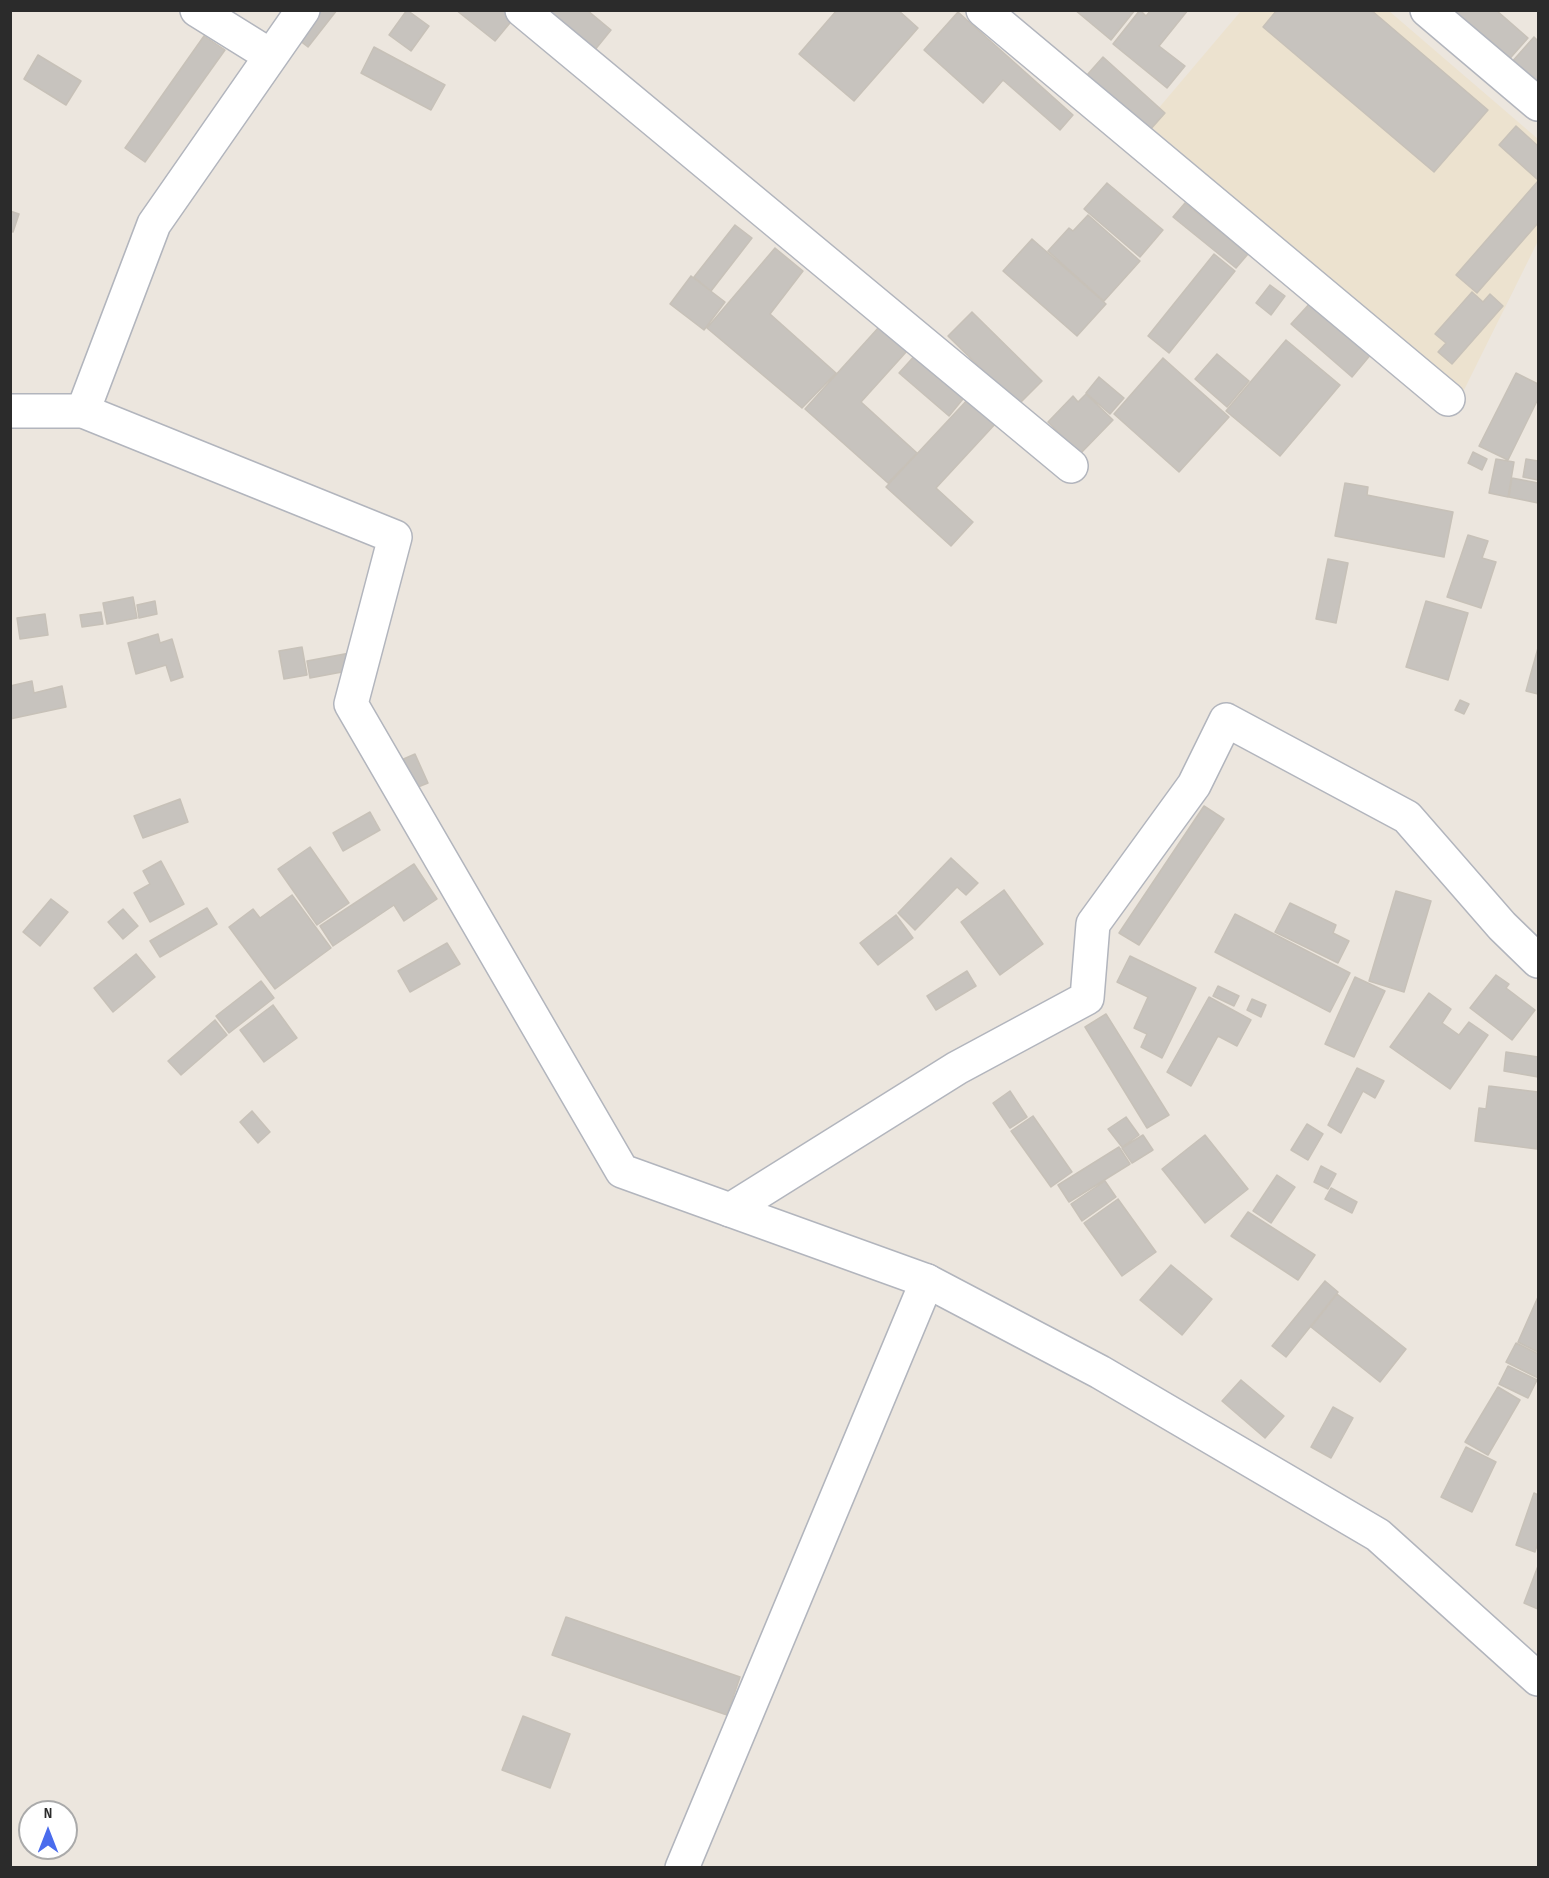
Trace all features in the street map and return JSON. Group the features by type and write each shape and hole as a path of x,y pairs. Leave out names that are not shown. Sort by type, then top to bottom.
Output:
{"street":[{"path":"197,10 271,56"},
{"path":"83,411 154,224 303,10"},
{"path":"522,10 1071,466"},
{"path":"983,10 1448,399"},
{"path":"1427,10 1539,104"},
{"path":"10,411 83,411 395,537 351,704 622,1171 927,1281 1100,1372 1378,1535 1539,1679"},
{"path":"730,1210 957,1068 1087,998 1093,924 1194,785 1226,720 1407,817 1502,927 1539,961"},
{"path":"682,1868 927,1281"}],"shaded area":[{"path":"1241,11 1389,11 1538,139 1538,241 1463,392 1146,123"}],"building":[{"path":"309,10 337,10 308,47 291,34"},
{"path":"407,10 429,26 411,51 389,35"},
{"path":"456,10 517,10 519,12 495,41"},
{"path":"545,10 587,10 611,30 594,51"},
{"path":"837,10 898,10 918,28 854,101 799,54"},
{"path":"1075,10 1135,10 1111,40"},
{"path":"1140,10 1146,16 1151,10 1188,10 1159,46 1185,66 1167,88 1113,44"},
{"path":"1277,10 1371,10 1488,110 1434,172 1263,27"},
{"path":"1443,10 1496,10 1528,38 1505,64"},
{"path":"958,12 1073,115 1060,130 1003,80 983,103 924,50"},
{"path":"204,36 225,50 145,162 125,148"},
{"path":"1534,37 1538,41 1538,88 1510,64"},
{"path":"374,47 445,85 431,110 361,73"},
{"path":"38,55 81,81 66,105 24,79"},
{"path":"1103,57 1165,113 1149,131 1087,75"},
{"path":"1516,126 1538,146 1538,180 1499,145"},
{"path":"1538,181 1538,223 1477,293 1456,275"},
{"path":"1107,183 1163,230 1140,257 1084,209"},
{"path":"1185,203 1248,254 1236,268 1173,217"},
{"path":"10,211 19,214 13,232 10,231"},
{"path":"1088,215 1140,261 1104,301 1048,251 1069,228 1073,231"},
{"path":"735,225 752,238 711,291 694,277"},
{"path":"1032,239 1106,304 1077,336 1003,271"},
{"path":"775,248 803,271 770,314 836,373 802,408 707,328"},
{"path":"1214,254 1235,271 1169,353 1148,336"},
{"path":"691,276 725,302 704,330 670,304"},
{"path":"1270,285 1285,296 1271,315 1256,303"},
{"path":"1472,292 1483,302 1490,294 1503,306 1452,364 1438,352 1446,343 1435,334"},
{"path":"1312,301 1372,353 1352,377 1291,324"},
{"path":"972,312 1042,381 1018,405 948,336"},
{"path":"879,327 907,351 861,402 917,453 888,483 805,409"},
{"path":"1286,340 1340,385 1280,456 1226,411"},
{"path":"918,352 967,394 949,416 899,373"},
{"path":"1217,354 1249,381 1227,407 1195,379"},
{"path":"1163,358 1229,417 1179,472 1114,414"},
{"path":"1516,373 1538,384 1538,399 1508,460 1479,446"},
{"path":"1099,377 1124,398 1110,414 1086,393"},
{"path":"1086,394 1113,420 1080,454 1048,422 1073,396 1078,402"},
{"path":"970,397 997,422 936,488 973,522 951,546 886,487"},
{"path":"1473,452 1487,459 1482,470 1468,463"},
{"path":"1496,459 1514,462 1508,497 1489,493"},
{"path":"1526,459 1538,461 1538,480 1523,477"},
{"path":"1512,478 1538,483 1538,503 1509,497"},
{"path":"1345,483 1368,487 1367,495 1453,512 1444,557 1335,536"},
{"path":"1468,535 1488,541 1482,558 1496,562 1481,608 1447,597"},
{"path":"1328,559 1348,563 1336,623 1316,619"},
{"path":"133,597 137,618 107,624 103,603"},
{"path":"155,601 157,614 139,618 137,605"},
{"path":"1426,601 1468,613 1448,680 1406,667"},
{"path":"101,612 103,624 82,627 80,615"},
{"path":"45,614 48,635 20,639 17,618"},
{"path":"158,634 160,643 172,639 183,677 171,681 166,665 136,674 128,643"},
{"path":"302,647 307,675 284,679 279,651"},
{"path":"1538,648 1538,694 1526,691"},
{"path":"355,652 358,669 310,678 307,661"},
{"path":"32,681 34,693 62,686 66,707 10,719 10,686"},
{"path":"1460,700 1469,704 1464,714 1455,710"},
{"path":"415,754 428,783 413,789 399,761"},
{"path":"180,799 188,822 143,838 134,816"},
{"path":"1204,806 1224,819 1139,945 1119,933"},
{"path":"370,812 380,830 343,851 333,833"},
{"path":"310,847 349,903 317,925 278,869"},
{"path":"951,858 978,883 966,895 957,887 915,930 898,913"},
{"path":"161,861 184,904 150,922 134,893 150,884 143,871"},
{"path":"414,864 437,899 404,921 394,905 333,946 320,926"},
{"path":"1004,890 1043,944 1000,975 961,922"},
{"path":"1396,891 1431,901 1404,992 1369,981"},
{"path":"292,895 331,948 275,989 229,927 253,909 260,918"},
{"path":"51,899 68,912 40,946 23,932"},
{"path":"1290,903 1336,925 1333,933 1349,941 1338,963 1275,932"},
{"path":"207,908 217,924 160,957 150,941"},
{"path":"123,909 138,926 123,939 108,922"},
{"path":"1235,914 1350,973 1330,1012 1215,952"},
{"path":"896,915 913,938 878,965 860,943"},
{"path":"447,943 460,964 410,992 398,971"},
{"path":"136,954 155,977 113,1012 94,988"},
{"path":"1130,956 1196,988 1162,1058 1141,1047 1147,1034 1134,1028 1148,997 1117,982"},
{"path":"967,971 976,986 936,1010 927,996"},
{"path":"1496,975 1509,984 1506,988 1535,1010 1512,1040 1470,1008"},
{"path":"1355,977 1385,991 1354,1057 1325,1044"},
{"path":"261,981 274,998 229,1033 216,1016"},
{"path":"1218,986 1239,996 1234,1006 1213,996"},
{"path":"1429,993 1451,1009 1442,1023 1459,1035 1469,1022 1488,1035 1450,1089 1390,1047"},
{"path":"1209,997 1251,1020 1237,1046 1218,1036 1191,1086 1167,1072"},
{"path":"1252,999 1266,1005 1261,1017 1247,1010"},
{"path":"273,1005 297,1038 264,1062 240,1030"},
{"path":"1106,1014 1169,1115 1147,1128 1085,1027"},
{"path":"215,1020 227,1035 181,1075 168,1061"},
{"path":"1506,1052 1538,1057 1538,1077 1504,1071"},
{"path":"1357,1068 1384,1081 1375,1098 1363,1091 1341,1133 1328,1125"},
{"path":"1489,1086 1538,1092 1537,1149 1475,1141 1479,1108 1486,1109"},
{"path":"1010,1091 1027,1117 1010,1128 993,1103"},
{"path":"252,1111 270,1132 258,1143 240,1122"},
{"path":"1033,1116 1072,1172 1051,1187 1011,1131"},
{"path":"1126,1117 1139,1135 1122,1147 1108,1129"},
{"path":"1307,1124 1323,1134 1308,1160 1291,1150"},
{"path":"1143,1135 1153,1150 1132,1163 1122,1148"},
{"path":"1205,1135 1248,1189 1205,1223 1162,1169"},
{"path":"1119,1147 1130,1164 1069,1202 1058,1185"},
{"path":"1321,1166 1336,1174 1328,1189 1314,1182"},
{"path":"1277,1175 1295,1187 1271,1223 1253,1211"},
{"path":"1105,1181 1116,1197 1082,1221 1071,1204"},
{"path":"1331,1188 1357,1202 1352,1213 1325,1199"},
{"path":"1118,1199 1156,1252 1122,1276 1084,1223"},
{"path":"1248,1212 1315,1255 1298,1280 1231,1236"},
{"path":"1171,1265 1212,1299 1182,1335 1140,1300"},
{"path":"1325,1281 1338,1292 1286,1357 1272,1346"},
{"path":"1337,1294 1406,1349 1380,1382 1311,1327"},
{"path":"1538,1297 1538,1352 1518,1342"},
{"path":"1516,1343 1538,1354 1538,1378 1506,1362"},
{"path":"1508,1366 1537,1380 1528,1398 1499,1384"},
{"path":"1241,1380 1284,1416 1265,1438 1222,1401"},
{"path":"1498,1387 1520,1400 1488,1455 1465,1442"},
{"path":"1333,1407 1353,1418 1331,1458 1311,1447"},
{"path":"1466,1447 1496,1462 1472,1512 1441,1497"},
{"path":"1534,1493 1538,1495 1538,1542 1535,1552 1516,1545"},
{"path":"1538,1566 1538,1609 1524,1603"},
{"path":"566,1617 740,1677 727,1715 552,1655"},
{"path":"523,1716 570,1734 550,1788 502,1770"}]}
